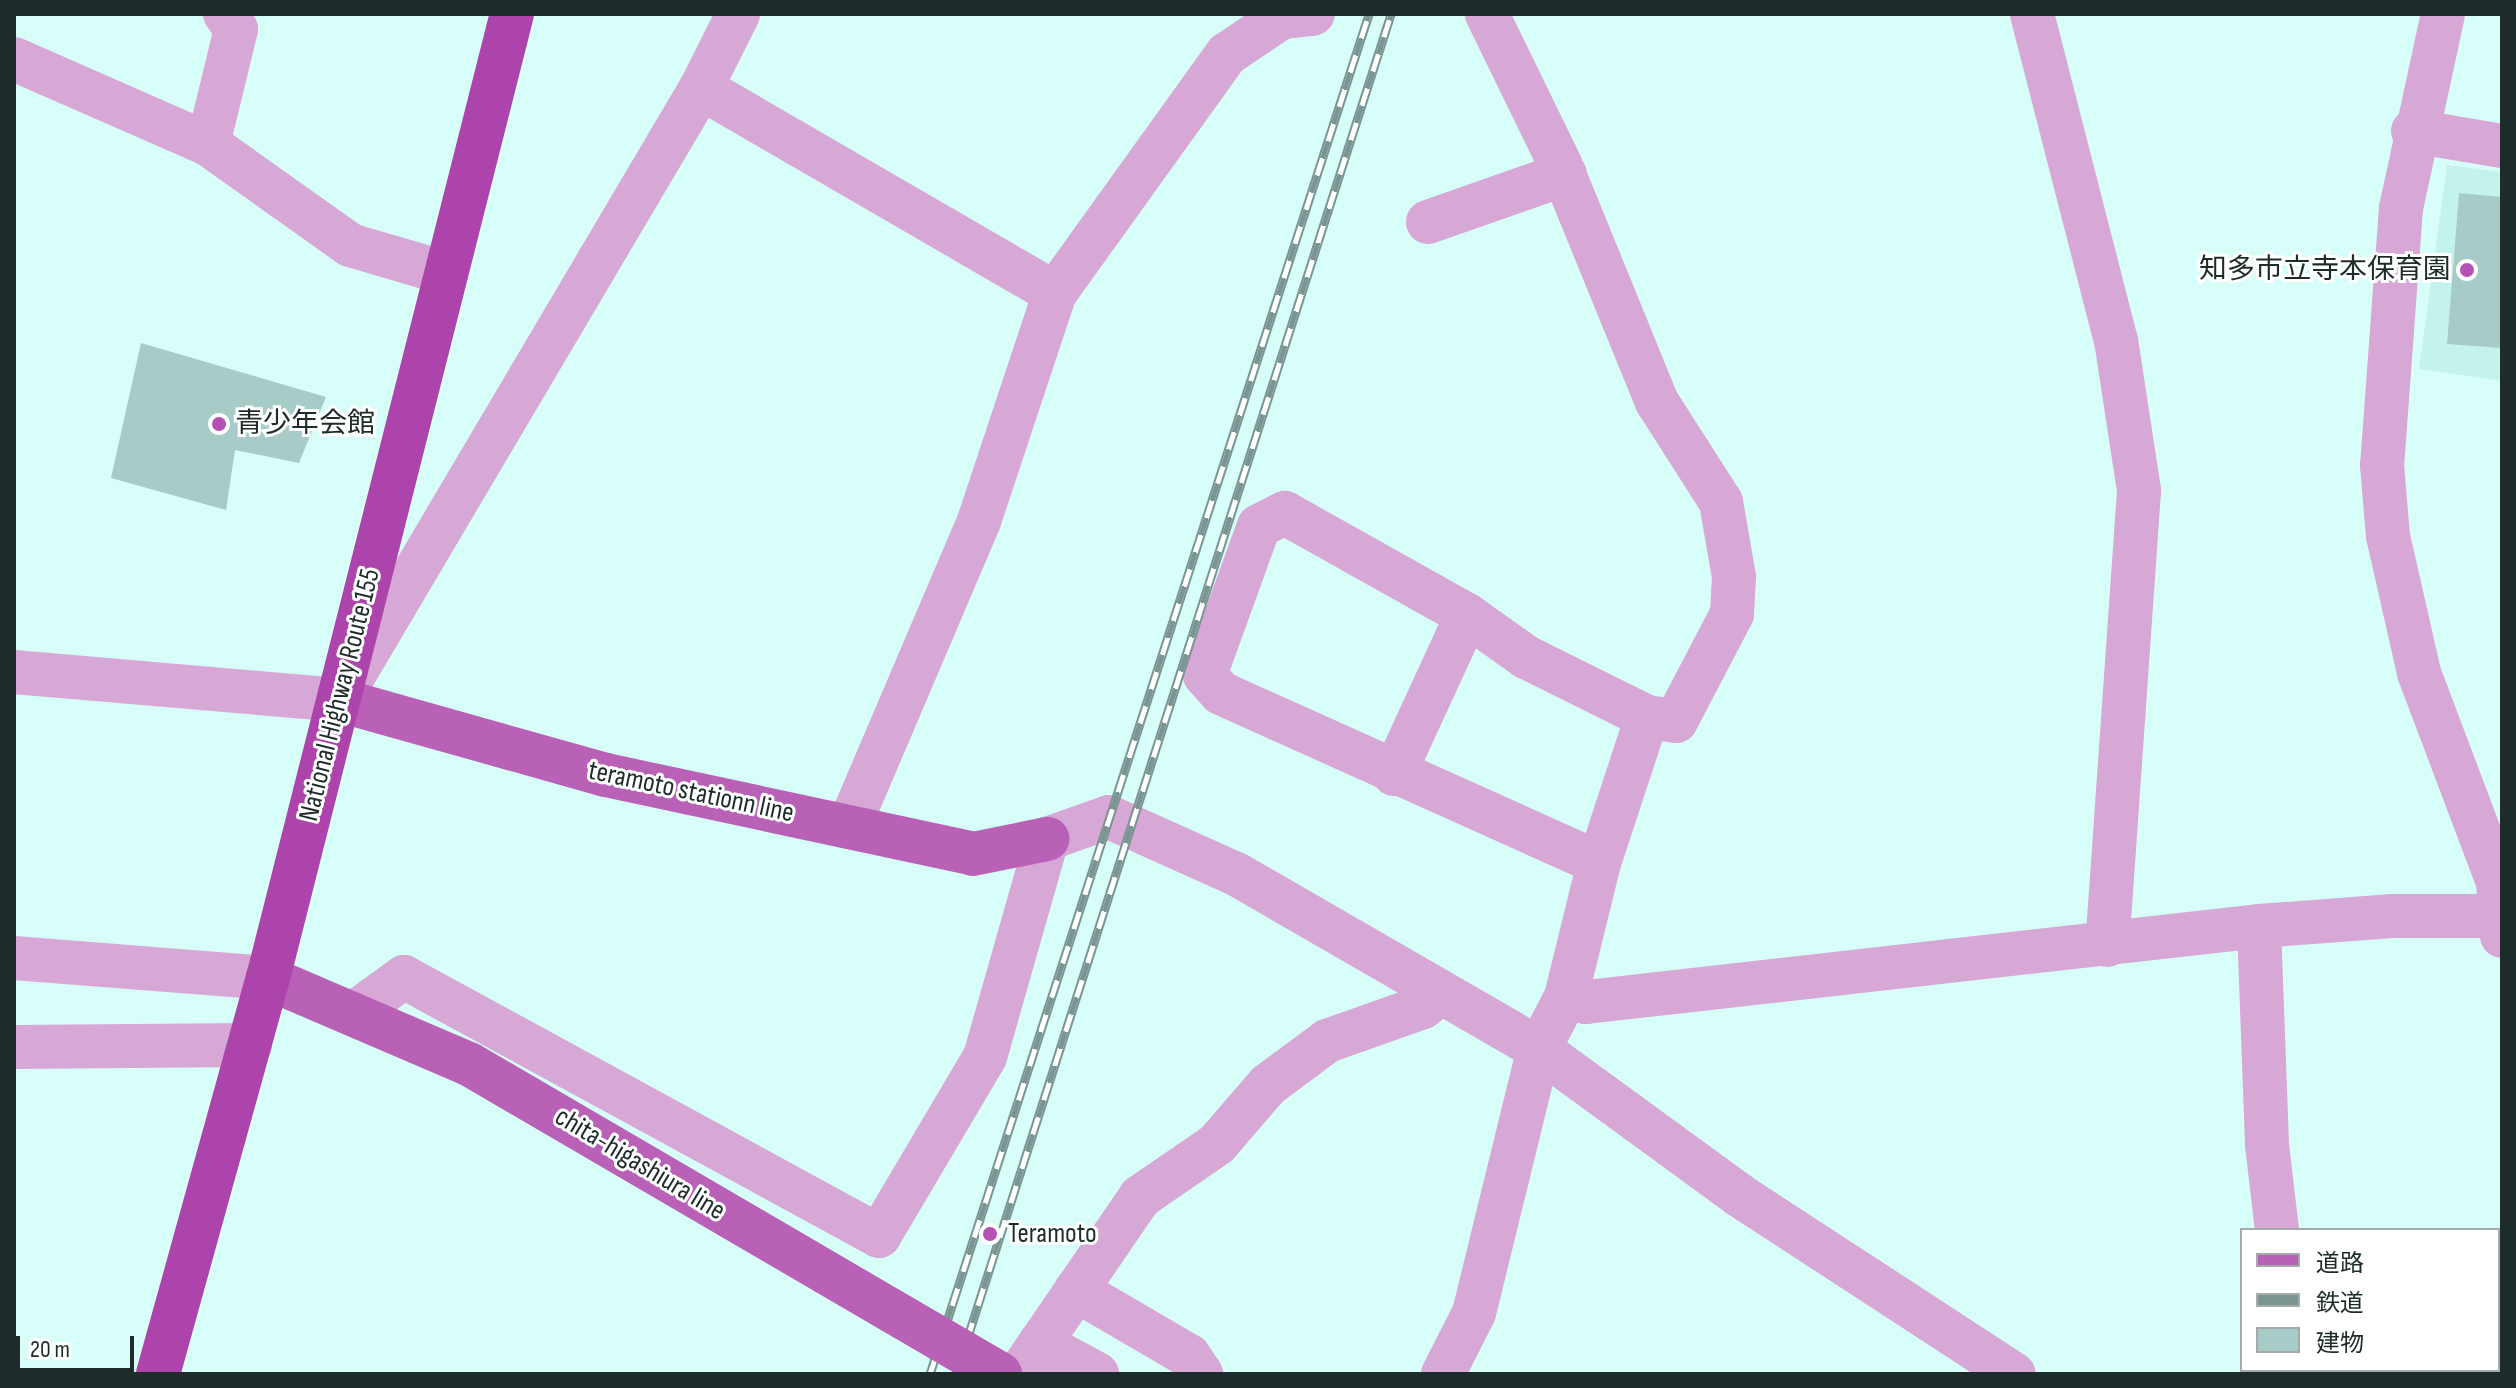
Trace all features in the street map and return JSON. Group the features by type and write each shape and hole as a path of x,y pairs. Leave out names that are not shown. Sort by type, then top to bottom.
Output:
{"highway":[{"name":"National Highway Route 155","path":"158,1374 268,978 512,14"}],"main road":[{"name":"teramoto stationn line","path":"339,700 606,775 973,854 1047,839"},
{"name":"chita-higashiura line","path":"268,978 469,1064 1000,1374"}],"street":[{"path":"208,144 236,29 225,14"},
{"path":"14,672 339,700 701,88 738,14"},
{"path":"849,826 979,521 1055,293 1227,54 1282,17 1313,14"},
{"path":"1487,14 1565,174 1657,402 1721,502 1734,577 1732,614 1676,721 1647,717 1526,657 1467,615 1285,513 1259,526 1205,675 1221,693 1394,774 1599,863"},
{"path":"2032,14 2116,340 2139,491 2107,945"},
{"path":"1566,997 1586,1002 2259,926 2501,922 2498,882 2419,673 2388,536 2382,465 2401,208 2413,131 2443,14"},
{"path":"14,59 208,144 350,245 445,273"},
{"path":"701,88 1055,293"},
{"path":"2413,131 2502,146"},
{"path":"1428,222 1565,174"},
{"path":"1394,774 1467,615"},
{"path":"1443,1374 1474,1313 1539,1049 1566,997 1599,863 1647,717"},
{"path":"353,1014 404,977 879,1236 985,1057 1047,839 1109,817 1238,875 1539,1049 1739,1195 2014,1374"},
{"path":"2259,926 2267,1145 2277,1228"},
{"path":"14,958 268,978"},
{"path":"1097,1374 1030,1358 1140,1197 1217,1144 1268,1085 1327,1041 1423,1007 1440,993"},
{"path":"14,1047 250,1045"},
{"path":"1076,1290 1189,1356 1201,1374"}],"shaded area":[{"name":"知多市立寺本保育園","path":"2447,165 2502,172 2502,381 2419,369"}],"building":[{"path":"2459,193 2502,197 2502,348 2447,344"},
{"name":"青少年会館","path":"141,343 326,397 299,463 235,450 226,510 111,478"}],"railway":[{"path":"930,1374 1369,14"},
{"path":"956,1374 1391,14"}],"place":[{"name":"知多市立寺本保育園","path":"2467,270"},
{"name":"青少年会館","path":"219,424"},
{"name":"Teramoto","path":"990,1234"}]}
